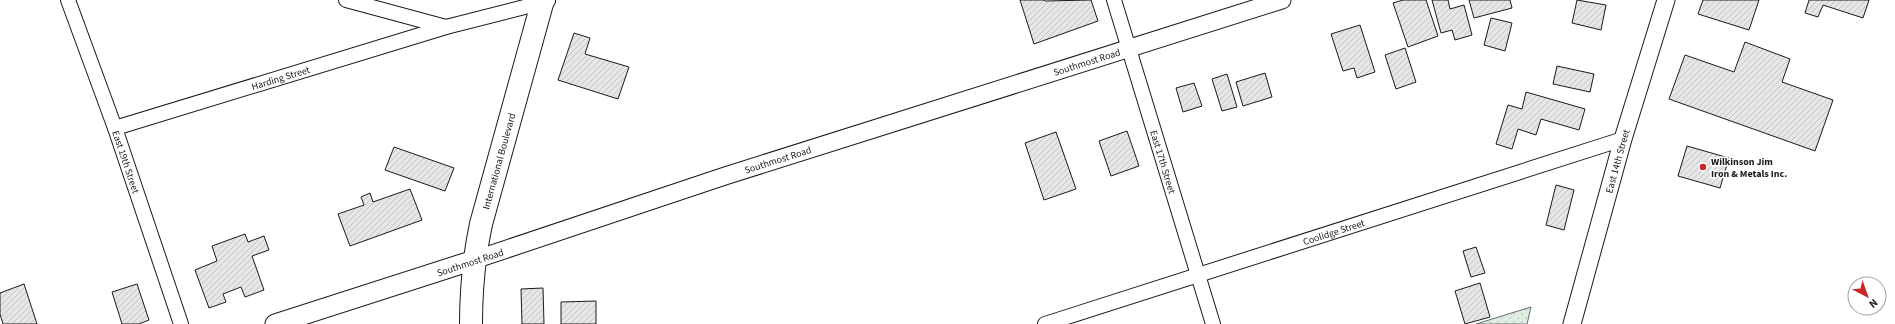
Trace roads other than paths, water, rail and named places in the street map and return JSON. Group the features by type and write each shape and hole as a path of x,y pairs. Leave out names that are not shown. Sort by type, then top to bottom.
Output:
{"main road":[{"name":"International Boulevard","path":"471,324 474,260 481,224 545,1"},
{"name":"Southmost Road","path":"275,324 474,260"}],"street":[{"name":"East 19th Street","path":"68,0 115,128 181,324"},
{"name":"Harding Street","path":"346,0 446,27"},
{"name":"East 17th Street","path":"1114,0 1214,324"},
{"name":"Southmost Road","path":"474,260 725,176 1282,0"},
{"name":"East 14th Street","path":"1572,324 1623,139 1666,0"},
{"name":"Harding Street","path":"115,128 446,27 545,1"},
{"name":"Coolidge Street","path":"1044,324 1623,139"}],"place":[{"name":"Wilkinson Jim Iron & Metals Inc.","path":"1703,167"}]}
